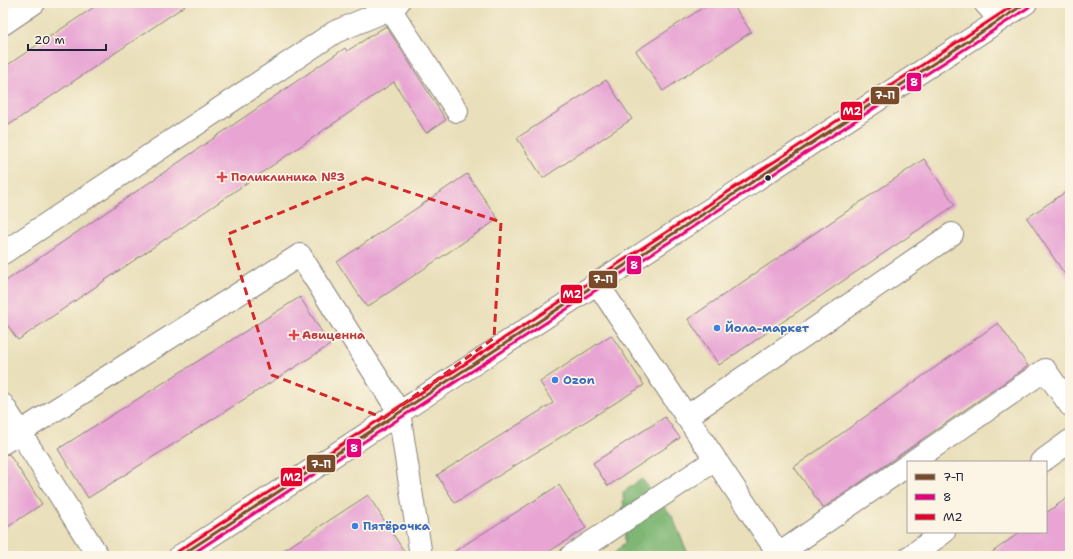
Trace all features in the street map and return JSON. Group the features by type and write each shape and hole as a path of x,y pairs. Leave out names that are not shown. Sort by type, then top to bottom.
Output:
{"street":[{"path":"3,24 34,3"},
{"path":"985,3 1000,20"},
{"path":"180,556 204,549 399,412 1026,3"},
{"path":"3,253 335,32 394,6 457,111"},
{"path":"686,417 952,234"},
{"path":"11,437 300,256 399,412 421,556"},
{"path":"597,284 779,555 907,466"},
{"path":"913,461 1045,370 1070,405"},
{"path":"3,406 11,437 98,556"},
{"path":"1042,461 1070,441"},
{"path":"571,556 715,460"},
{"path":"911,556 943,533"}],"highlighted area":[{"path":"366,178 501,222 494,338 384,418 272,375 228,234"}],"green space":[{"path":"642,479 672,516 689,556 612,556 625,542 623,492"}],"building":[{"path":"100,3 189,3 3,129 3,68"},
{"path":"710,3 732,3 751,32 663,91 636,51"},
{"path":"386,26 446,120 426,133 394,82 18,340 3,319 3,283 345,48 347,51"},
{"path":"606,80 632,119 543,178 517,138"},
{"path":"924,159 955,205 719,365 688,319"},
{"path":"467,174 498,219 367,307 337,262"},
{"path":"1070,189 1070,282 1027,218"},
{"path":"300,297 330,345 88,498 58,449"},
{"path":"998,323 1028,366 823,508 794,467"},
{"path":"611,335 644,385 455,503 437,475 553,403 540,382"},
{"path":"665,417 680,438 608,486 593,463"},
{"path":"9,454 42,504 3,530 3,455"},
{"path":"559,485 586,528 542,556 447,556"},
{"name":"Пятёрочка","path":"368,495 407,556 275,556"},
{"path":"1070,496 1070,556 987,556 1019,533 1047,533 1047,512"}],"transit line":[{"name":"М2","path":"177,552 1017,3"},
{"name":"7-П","path":"180,556 1026,3"},
{"name":"8","path":"189,556 1029,7"}],"place":[{"name":"Поликлиника №3","path":"222,177"},
{"name":"Йола-маркет","path":"717,328"},
{"name":"Авиценна","path":"294,335"},
{"name":"Ozon","path":"555,380"},
{"name":"Пятёрочка","path":"355,526"}]}
